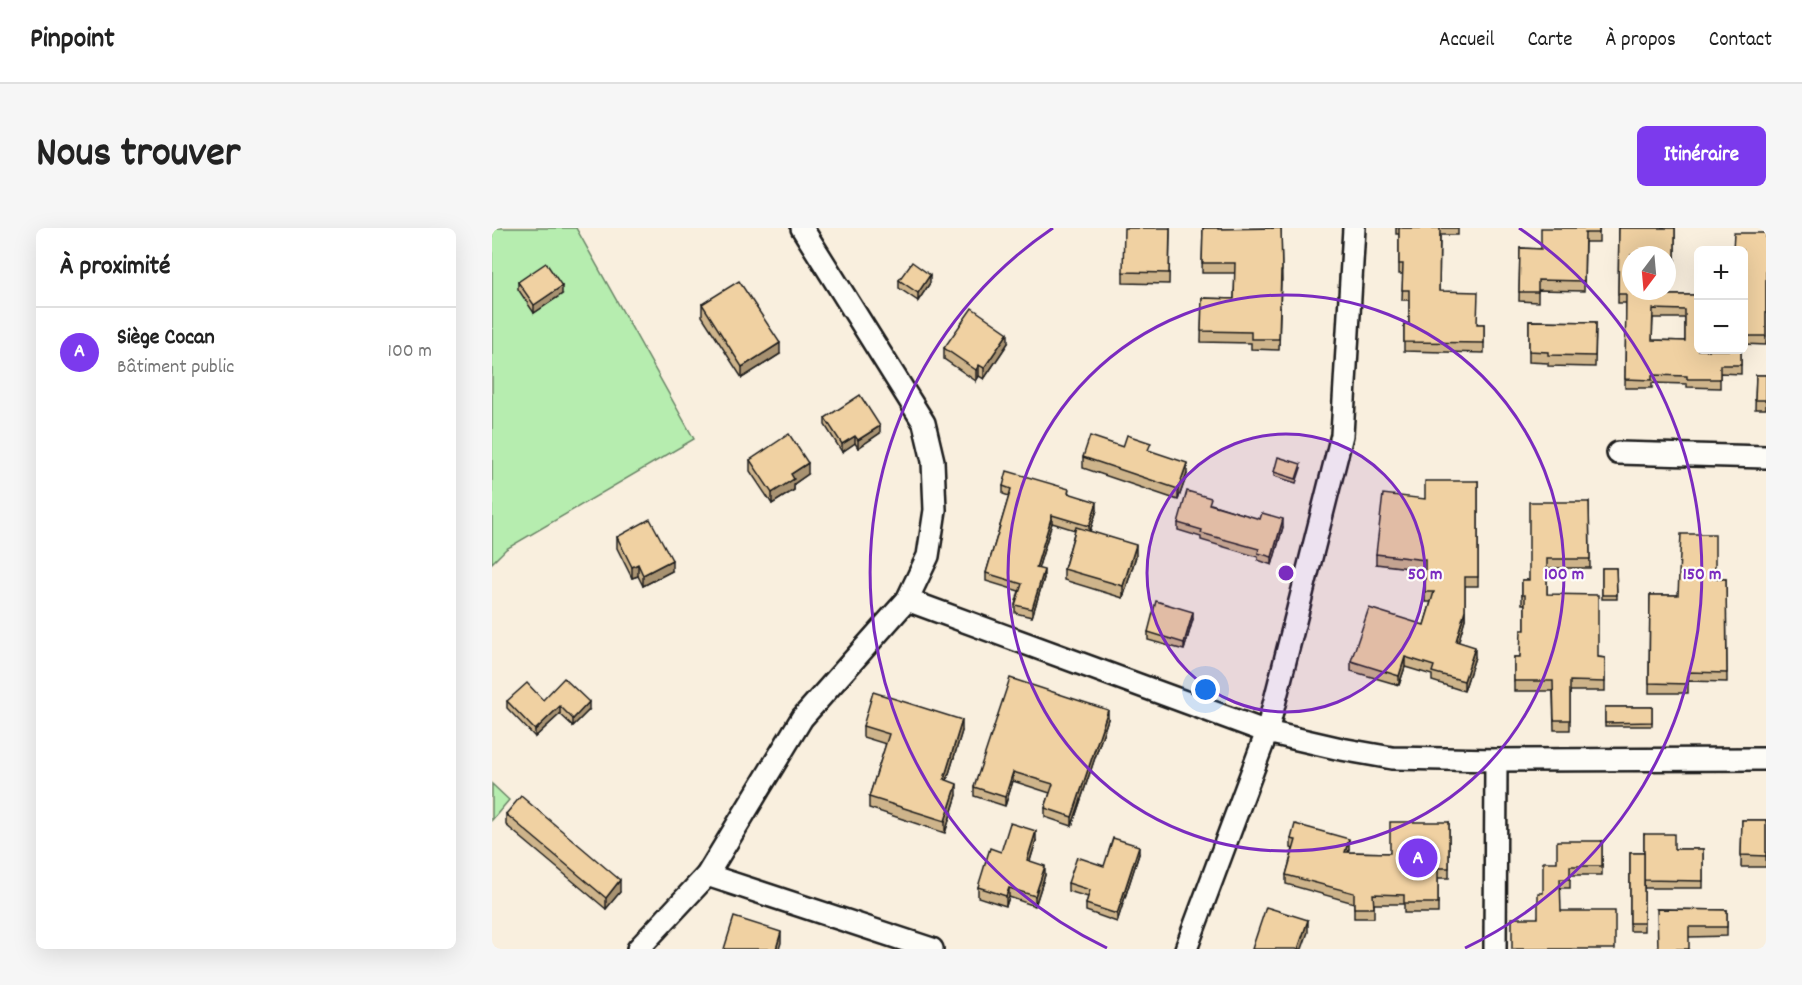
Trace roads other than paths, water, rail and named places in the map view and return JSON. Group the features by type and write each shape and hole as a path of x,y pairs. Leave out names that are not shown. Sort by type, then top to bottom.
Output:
{"street":[{"path":"638,949 707,875 802,718 907,600 928,556 935,510 933,460 924,423 802,228"},
{"path":"1186,949 1267,732 1342,435 1354,228"},
{"path":"1618,453 1766,457"},
{"path":"907,600 1267,732 1341,749 1392,758 1766,759"},
{"path":"1495,949 1496,760"},
{"path":"707,875 932,949"}],"place":[{"name":"Siège Cocan","path":"1418,858"}]}
